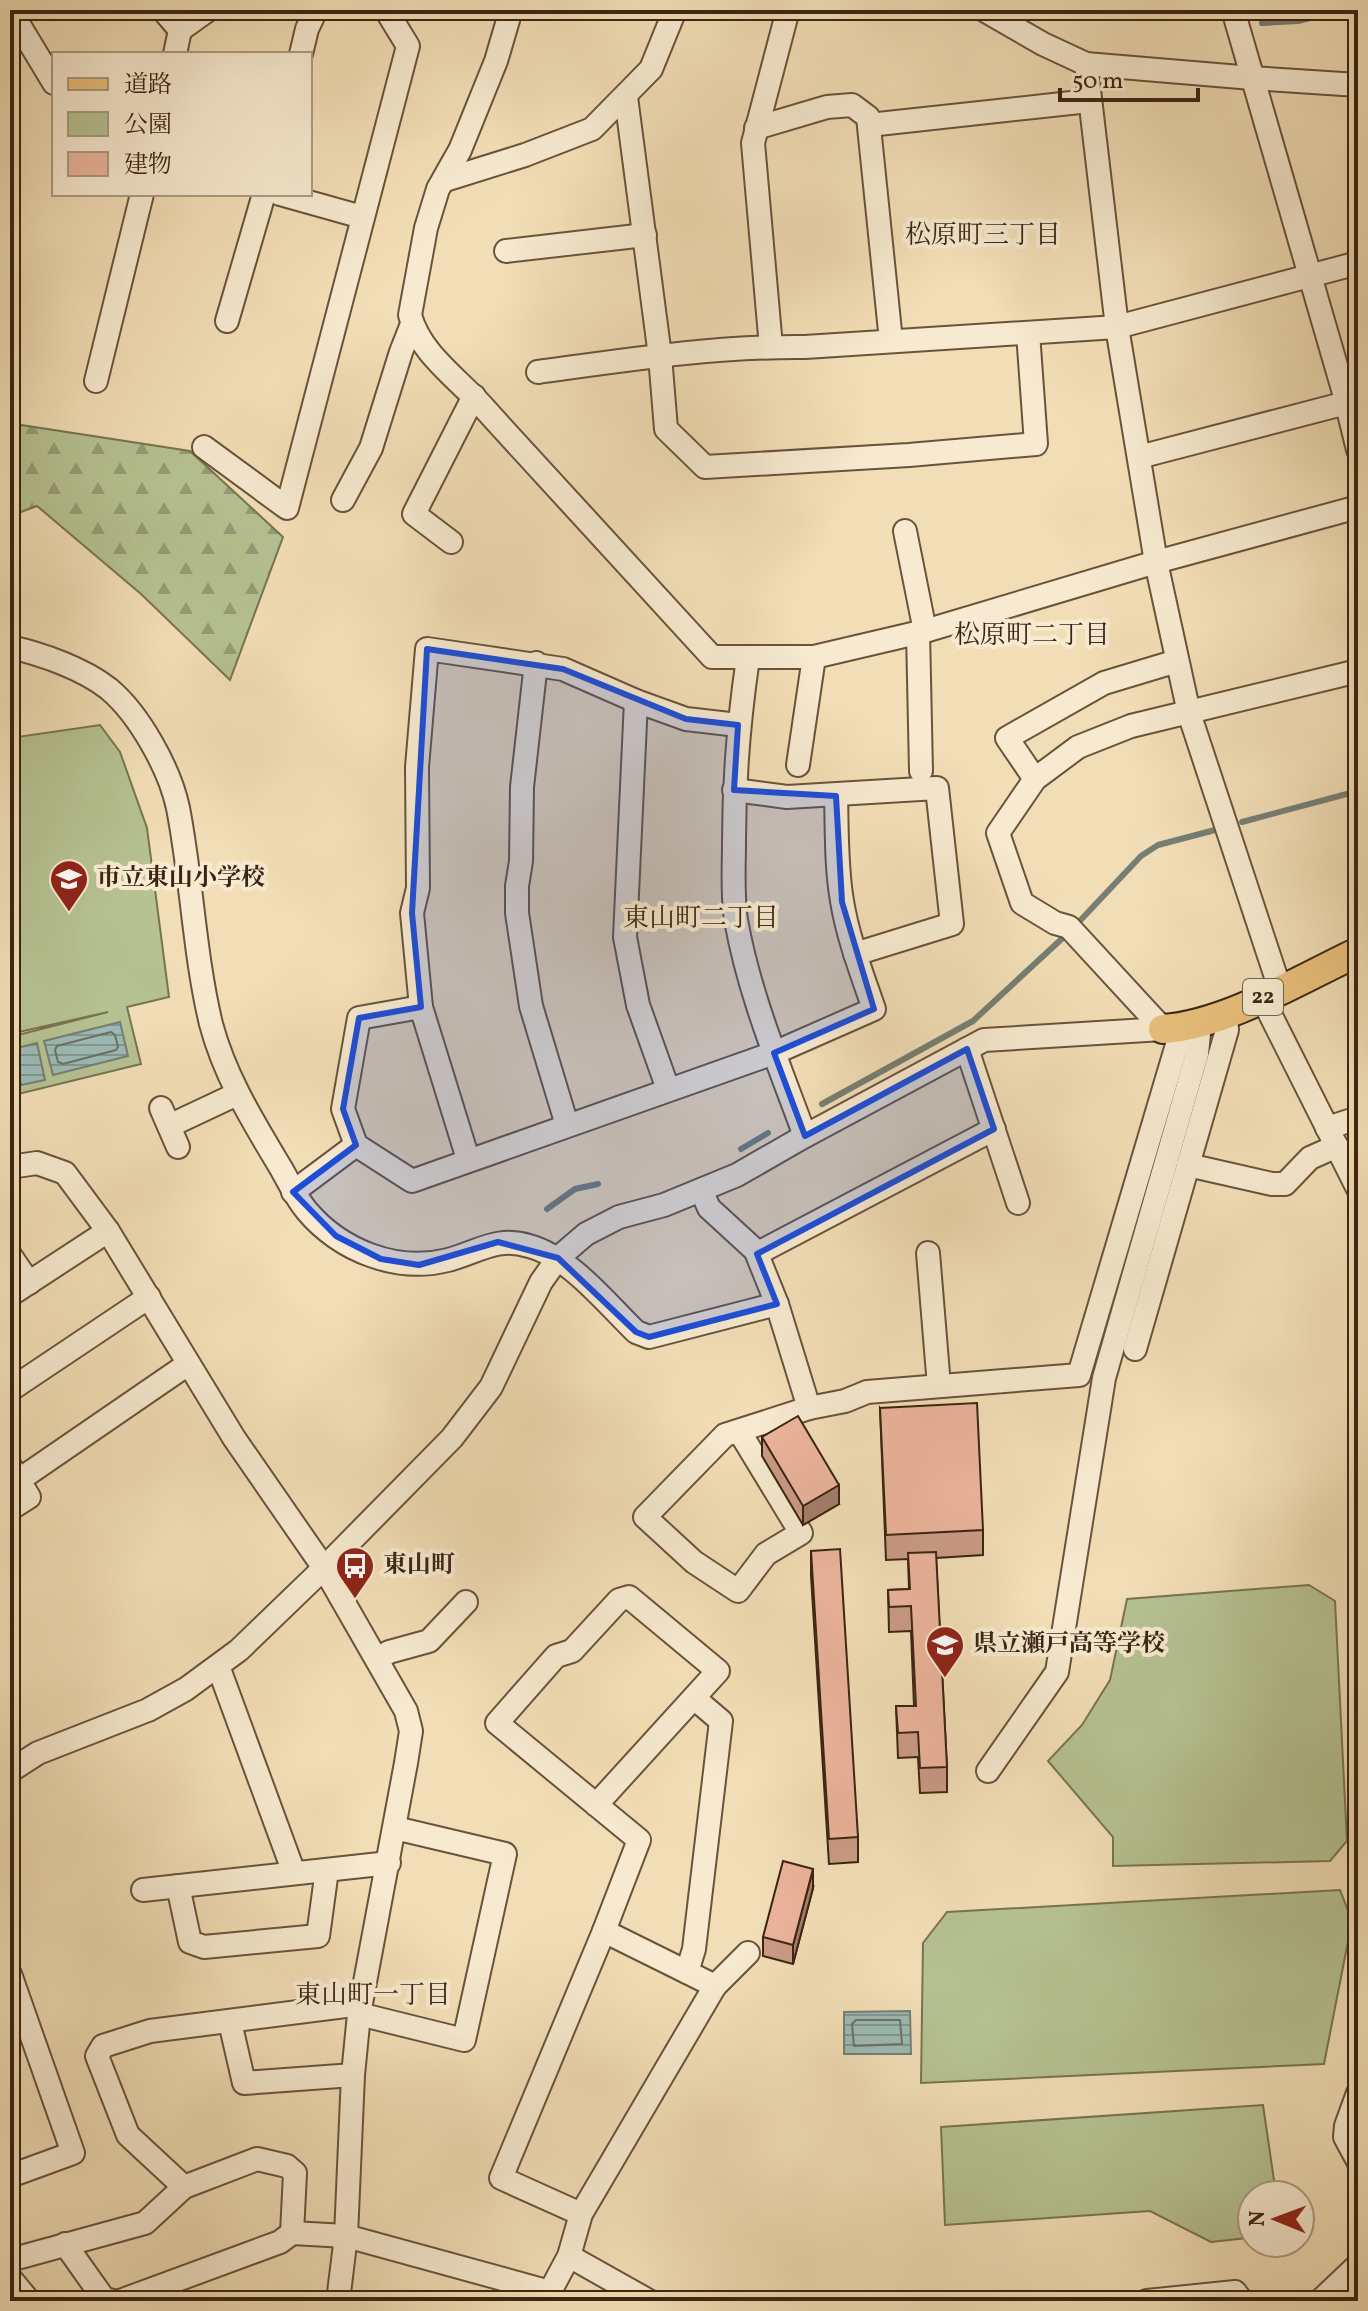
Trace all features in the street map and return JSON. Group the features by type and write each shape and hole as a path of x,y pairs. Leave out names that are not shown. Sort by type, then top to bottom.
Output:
{"main road":[{"name":"22","path":"1193,1023 1271,993 1358,952"}],"street":[{"path":"10,10 52,80"},
{"path":"163,10 180,30"},
{"path":"175,52 180,30 208,10"},
{"path":"301,52 316,10"},
{"path":"204,447 287,508 408,46 386,10"},
{"path":"511,10 496,61 445,180 438,189 426,228 410,315 412,324 419,339 712,657 814,657 922,632 1156,562 1358,507"},
{"path":"445,180 525,155 592,129 651,69 675,10"},
{"path":"771,347 753,143 788,10"},
{"path":"984,10 1043,44 1086,64 1358,85"},
{"path":"1233,10 1309,275 1349,395 1358,450"},
{"path":"1086,64 1117,327 1156,562 1189,713 1271,993 1332,1137 1358,1189"},
{"path":"626,97 660,356 666,429 705,467 1036,444 1028,333"},
{"path":"869,125 1089,101"},
{"path":"756,128 827,107 852,105 868,117 891,341"},
{"path":"96,381 142,196"},
{"path":"227,321 263,196"},
{"path":"287,196 362,217"},
{"path":"506,251 645,235"},
{"path":"538,372 660,356 771,347 1117,327 1358,263"},
{"path":"343,500 371,448 412,324"},
{"path":"1139,457 1349,395"},
{"path":"451,542 414,514 474,396"},
{"path":"905,531 922,632 921,771"},
{"path":"10,647 63,663 109,689 136,719 159,756 177,806 199,969 212,1027 237,1094 308,1213 358,1250 381,1259 419,1265 448,1260 498,1242 531,1246 558,1258 640,1335 649,1337 777,1304"},
{"path":"468,1159 421,1007 412,913 418,888 417,767 427,649 563,669 686,719 738,725"},
{"path":"798,765 814,657"},
{"path":"748,658 738,725 734,790 736,917 746,963 774,1053 805,1136"},
{"path":"1035,779 1007,738 1104,683 1177,661"},
{"path":"536,663 522,787 517,913 531,1006 567,1125"},
{"path":"988,1771 1057,1672 1104,1378 1197,1054 1193,1023 1073,931 1022,903 998,833 1035,779 1078,747 1131,726 1358,671"},
{"path":"636,701 625,937 638,1005 668,1089"},
{"path":"734,790 787,797 937,788 952,924 855,954"},
{"path":"421,1007 359,1018 343,1109 356,1145 412,1181 774,1053 874,1009 855,954 842,902 837,860 836,796"},
{"path":"739,1431 801,1533 766,1554 738,1591 694,1562 645,1517 725,1435 867,1392 1079,1375 1193,1023"},
{"path":"10,1771 38,1753 148,1710 186,1689 218,1666 324,1568 452,1438 498,1373 541,1282 558,1258 586,1234 619,1217 664,1205 737,1175 984,1040 1193,1023 1227,1030 1135,1349"},
{"path":"967,1049 1018,1203"},
{"path":"169,1127 237,1094"},
{"path":"1188,1165 1272,1184 1285,1184 1332,1137 1358,1118"},
{"path":"809,1408 777,1304 756,1252 994,1129"},
{"path":"293,1192 356,1145"},
{"path":"10,1167 37,1163 65,1173 108,1231 234,1438 324,1568 406,1711 411,1731 360,2009 353,2075 346,2236 338,2301"},
{"path":"701,1190 709,1208 758,1253"},
{"path":"10,1255 20,1289 108,1231"},
{"path":"928,1253 939,1386"},
{"path":"10,1390 149,1297"},
{"path":"10,1509 29,1497 15,1473 188,1364"},
{"path":"581,2214 501,2178 639,1840 596,1805 497,1723 556,1656 572,1651 619,1600 629,1597 718,1671 596,1805"},
{"path":"378,1659 389,1652 429,1641 466,1602"},
{"path":"218,1666 294,1873"},
{"path":"687,1972 694,1949 721,1721 694,1698"},
{"path":"184,2187 128,2135 97,2056 103,2046 150,2031 360,2009 464,2040 505,1854 395,1828"},
{"path":"143,1890 389,1863"},
{"path":"178,1886 190,1942 204,1947 318,1936 327,1870"},
{"path":"604,1931 715,1986"},
{"path":"120,2301 280,2242 292,2233 346,2236 548,2296 569,2256 581,2214 715,1986 748,1953"},
{"path":"10,1974 73,2153 10,2176"},
{"path":"230,2022 244,2083 353,2075"},
{"path":"1358,2093 1345,2137 1358,2161"},
{"path":"10,2260 145,2223 184,2187 257,2159 287,2166 295,2173 292,2233"},
{"path":"65,2244 104,2299 113,2301"},
{"path":"569,2256 649,2301"},
{"path":"1326,2299 1358,2265"},
{"path":"10,2278 29,2301"},
{"path":"1147,2301 1235,2292 1242,2301"}],"highlighted area":[{"path":"427,649 563,669 686,719 738,725 734,790 836,796 842,902 874,1009 774,1053 805,1136 967,1049 994,1129 757,1254 777,1304 649,1337 636,1332 558,1258 498,1242 419,1265 381,1259 336,1236 293,1192 356,1145 343,1109 359,1018 421,1007 412,913"}],"green space":[{"path":"10,417 15,424 190,451 283,537 230,680 141,594 37,506 10,516"},
{"path":"100,725 120,752 147,828 169,997 127,1007 141,1064 10,1096 10,1037 108,1012 10,1034 10,738"},
{"path":"1309,1585 1335,1601 1347,1841 1330,1861 1113,1866 1113,1837 1048,1761 1082,1725 1110,1680 1127,1599"},
{"path":"1340,1890 1352,1921 1324,2064 921,2083 923,1943 947,1912"},
{"path":"1263,2105 1274,2179 1236,2179 1236,2239 1211,2242 1150,2211 945,2225 941,2127"}],"water":[{"path":"120,1022 128,1056 53,1075 44,1041"},
{"path":"37,1043 45,1080 21,1085 13,1049"},
{"path":"910,2011 911,2054 844,2054 844,2012"}],"building":[{"path":"977,1403 983,1530 886,1535 880,1408"},
{"path":"798,1416 839,1485 803,1506 762,1437"},
{"path":"840,1549 858,1837 829,1839 811,1551"},
{"path":"936,1552 947,1767 920,1768 918,1732 898,1733 896,1706 916,1706 911,1606 889,1607 888,1590 910,1589 908,1553"},
{"path":"783,1861 813,1869 793,1945 763,1937"}],"waterway":[{"path":"1262,23 1298,21 1343,10"},
{"path":"1242,822 1358,791"},
{"path":"1075,926 1141,856 1158,845 1215,830"},
{"path":"822,1104 973,1021 1067,934"},
{"path":"741,1149 768,1133"},
{"path":"547,1209 575,1189 598,1184"}],"place":[{"name":"市立東山小学校","path":"69,913"},
{"name":"東山町","path":"355,1600"},
{"name":"県立瀬戸高等学校","path":"945,1679"}],"district":[{"name":"松原町三丁目","path":"983,236"},
{"name":"松原町二丁目","path":"1032,636"},
{"name":"東山町二丁目","path":"701,919"},
{"name":"東山町一丁目","path":"373,1996"}]}
